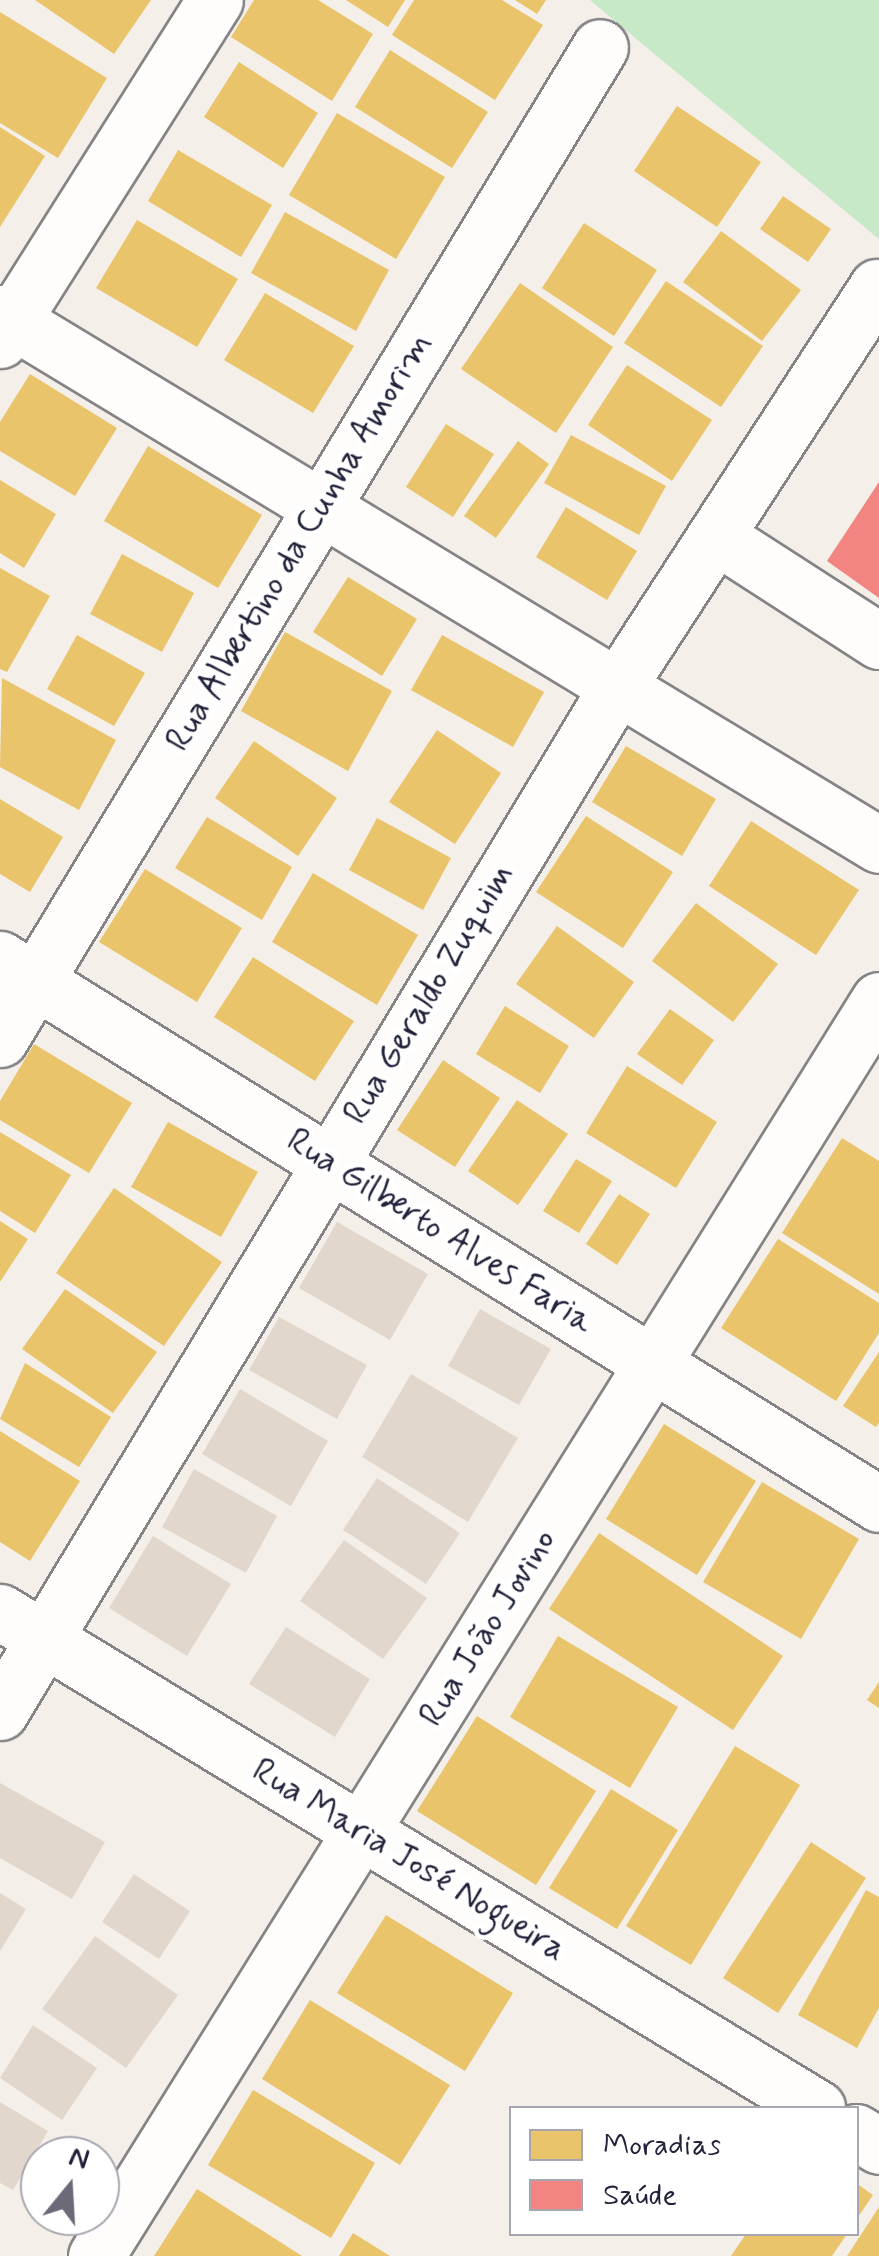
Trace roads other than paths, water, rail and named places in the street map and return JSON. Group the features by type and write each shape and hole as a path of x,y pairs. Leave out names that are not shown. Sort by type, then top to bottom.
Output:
{"street":[{"path":"215,0 4,325 318,509 614,692 879,845"},
{"name":"Rua Albertino da Cunha Amorim","path":"0,1039 18,970 318,509 600,47"},
{"name":"Rua Geraldo Zuquim","path":"0,1712 22,1625 329,1159 614,692 878,287"},
{"path":"716,536 879,641"},
{"name":"Rua Gilberto Alves Faria","path":"18,970 329,1159 653,1366 879,1504"},
{"name":"Rua João Jovino","path":"96,2256 879,1000"},
{"name":"Rua Maria José Nogueira","path":"22,1625 814,2106"}]}
